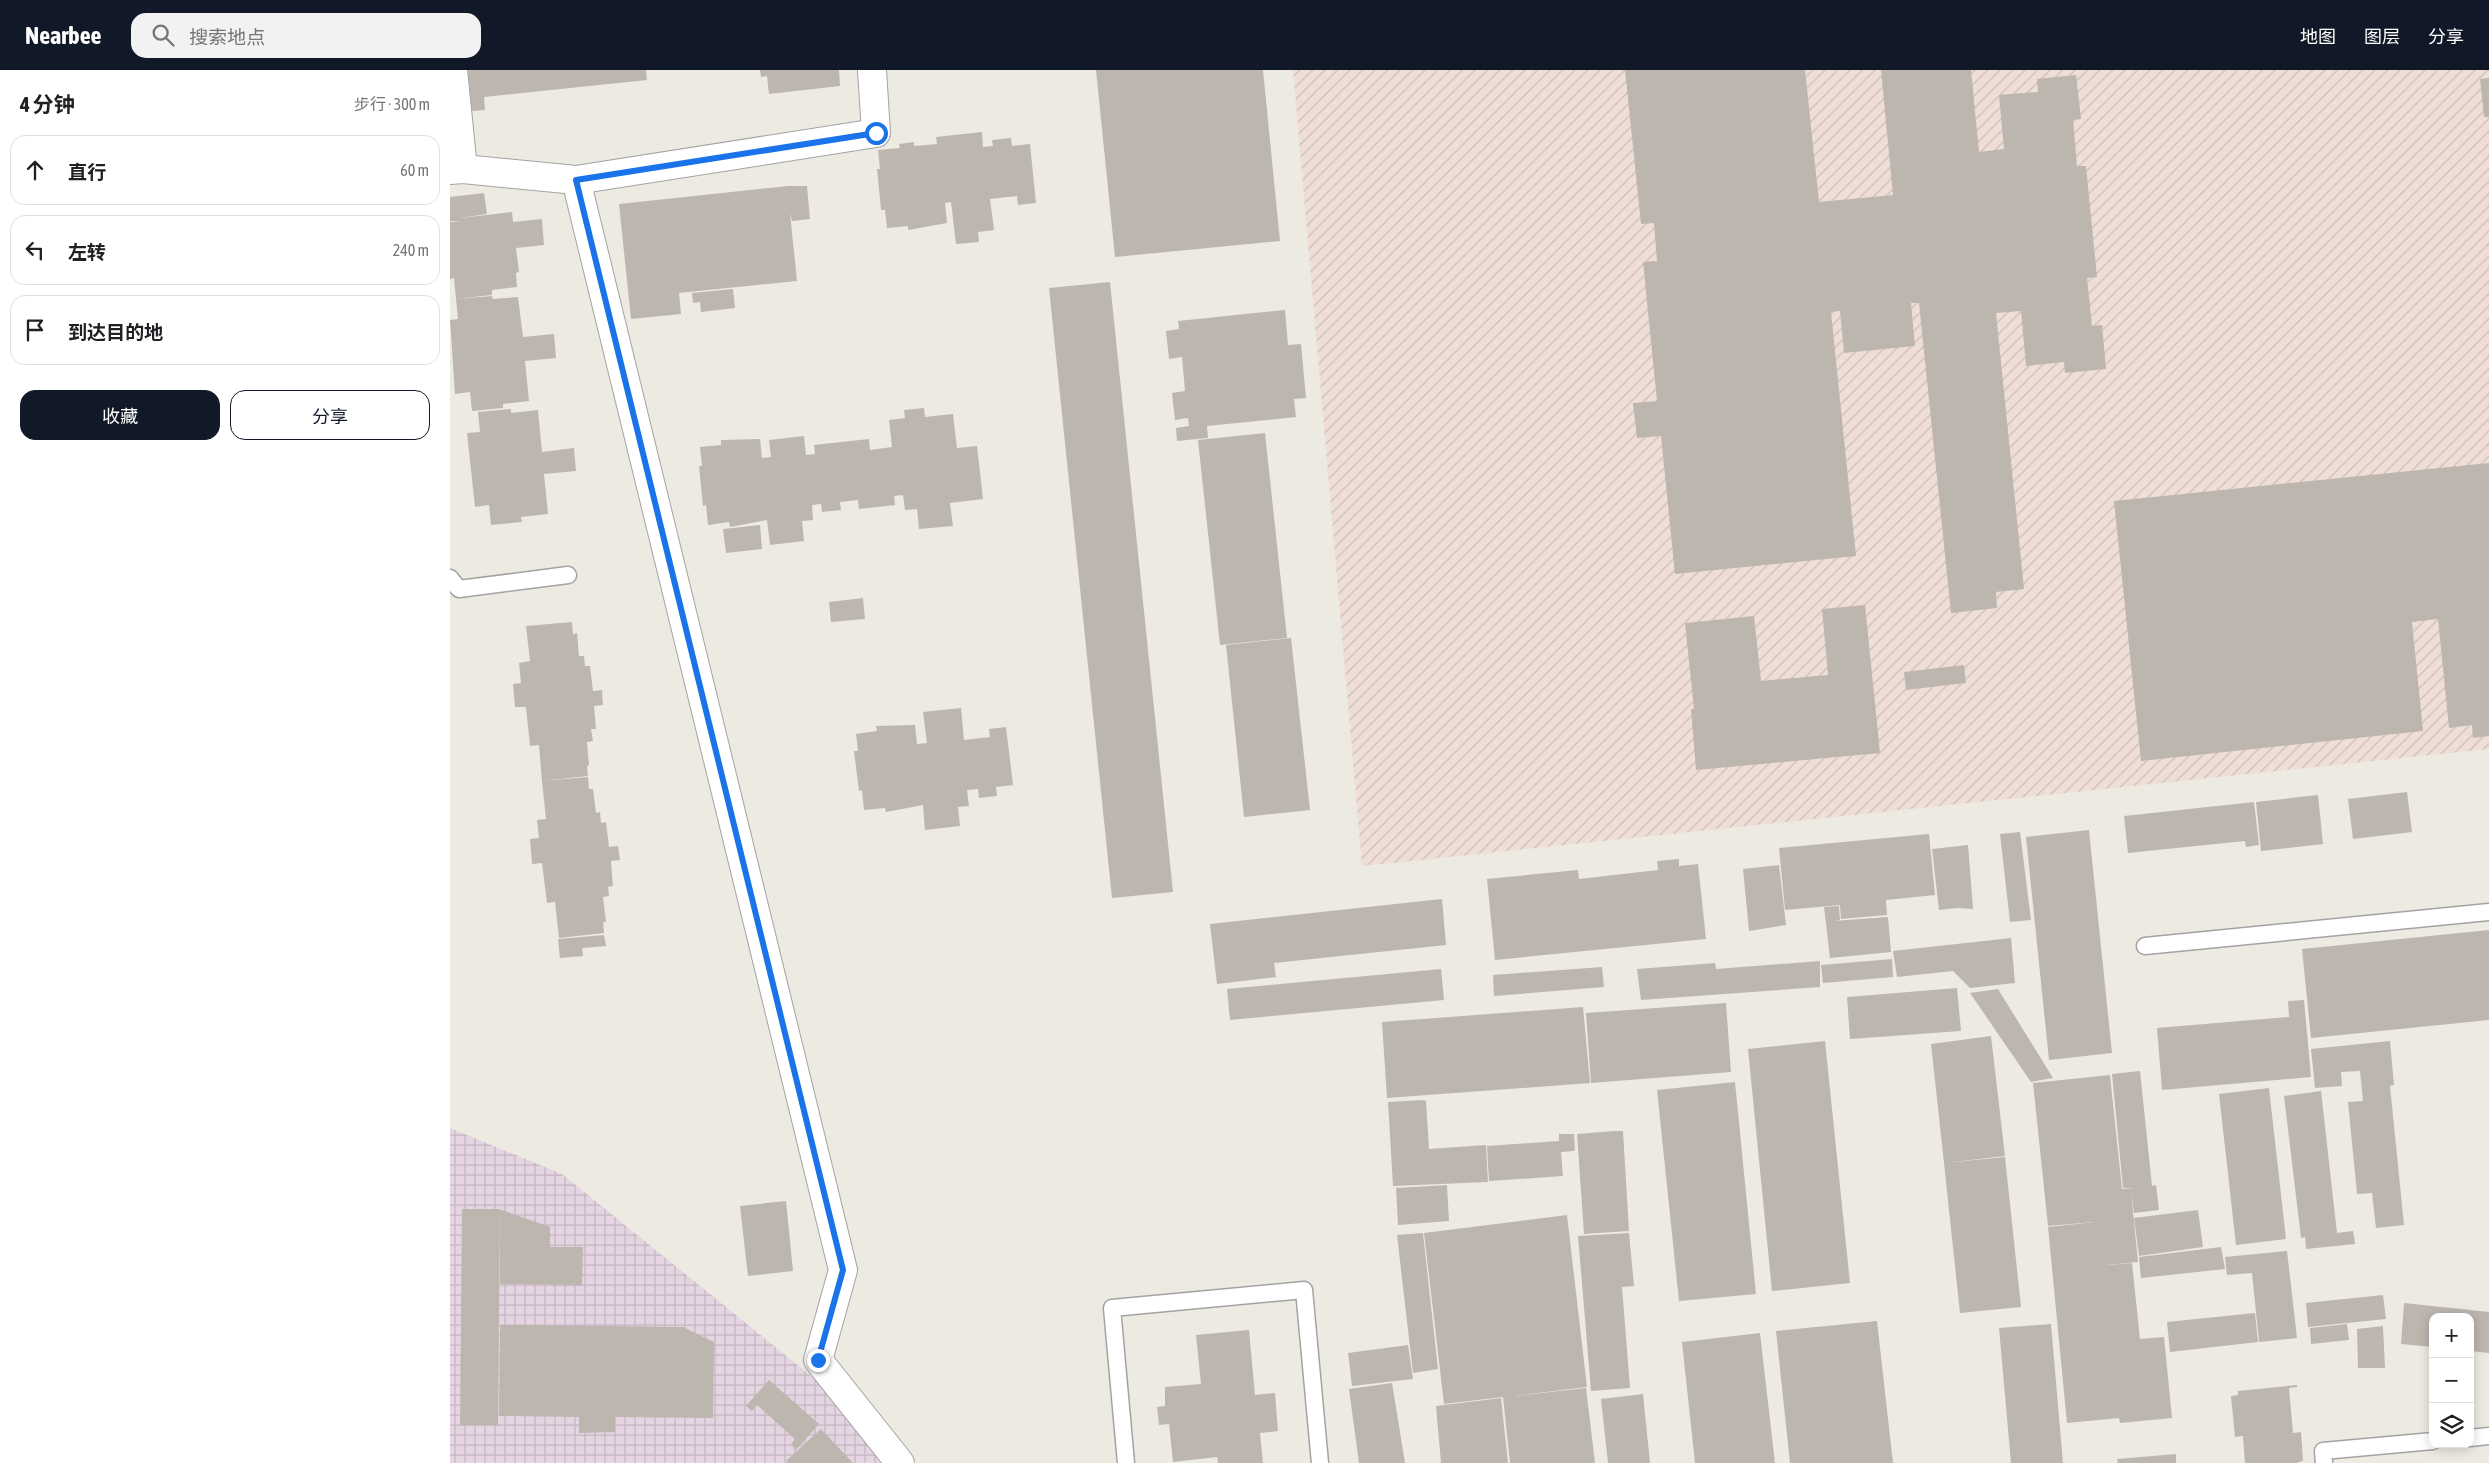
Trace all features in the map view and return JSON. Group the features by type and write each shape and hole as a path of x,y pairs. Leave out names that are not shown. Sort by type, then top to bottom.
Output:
{"street":[{"path":"453,70 456,170 576,180 876,133 872,70"},
{"path":"576,180 843,1270 818,1360 900,1463"}],"lane":[{"path":"450,578 459,589 568,575"},
{"path":"2145,946 2489,912"},
{"path":"1126,1463 1112,1308 1304,1290 1320,1463"},
{"path":"2474,1438 2489,1436"},
{"path":"2324,1463 2323,1451 2429,1441"}],"shaded area":[{"path":"1293,70 2489,70 2489,749 1362,866"},
{"path":"450,1128 562,1174 837,1397 891,1463 450,1463"}],"building":[{"path":"468,70 646,70 647,80 484,97 485,110 472,111"},
{"path":"760,70 839,70 840,86 769,94 767,76 761,77"},
{"path":"1096,70 1263,70 1280,241 1115,257"},
{"path":"1625,70 1805,70 1819,202 1893,195 1881,70 1971,70 1979,152 2004,149 1999,95 2038,92 2037,79 2076,75 2081,119 2073,120 2077,166 2086,166 2097,277 2087,278 2092,326 2102,325 2106,369 2065,373 2064,362 2026,366 2021,311 1996,313 2024,589 1996,592 1997,608 1951,613 1919,303 1911,303 1915,346 1844,353 1840,311 1831,312 1856,556 1675,574 1661,436 1637,438 1633,403 1657,401 1643,262 1657,261 1654,223 1641,224"},
{"path":"2489,78 2489,117 2484,117 2480,79"},
{"path":"982,132 983,147 993,146 992,140 1011,138 1012,146 1030,144 1036,203 1018,205 1017,196 990,199 994,230 978,232 979,242 956,244 951,202 945,203 947,223 908,230 908,226 887,228 885,210 881,210 877,169 880,169 878,150 900,148 899,144 914,142 914,146 937,144 936,137"},
{"path":"788,186 807,186 810,219 792,221 790,213 797,281 679,293 681,314 631,319 619,204"},
{"path":"484,193 487,214 461,218 512,212 513,222 542,219 544,245 516,248 519,272 516,273 517,287 492,290 492,295 456,299 454,278 450,279 450,222 462,221 450,221 450,197"},
{"path":"1110,282 1173,892 1112,898 1049,288"},
{"path":"733,289 735,308 701,312 700,302 693,303 692,293"},
{"path":"492,296 493,299 518,297 523,337 554,334 556,358 525,361 529,401 503,404 503,408 472,411 470,392 455,394 450,320 458,319 456,299"},
{"path":"1285,310 1288,345 1301,344 1306,398 1294,399 1296,417 1207,426 1208,438 1177,441 1176,428 1189,426 1188,418 1175,420 1172,393 1185,391 1182,357 1169,359 1166,331 1179,329 1178,321"},
{"path":"924,408 925,417 953,414 957,448 977,446 983,499 950,503 953,526 919,529 917,509 905,510 903,495 894,496 895,505 859,509 858,500 840,502 841,510 822,512 821,504 812,505 813,520 802,521 804,541 770,545 767,520 730,527 729,522 708,525 706,505 703,506 699,466 702,466 700,447 721,445 721,440 760,439 762,458 771,457 769,440 804,436 806,455 815,454 814,445 869,439 870,450 892,447 889,420 905,418 904,410"},
{"path":"511,409 511,413 538,410 542,452 574,448 576,471 544,474 548,514 521,517 522,522 491,525 489,505 475,507 467,433 480,432 478,412"},
{"path":"1265,433 1287,638 1220,645 1198,440"},
{"path":"2489,463 2489,736 2473,738 2472,725 2449,728 2438,619 2412,622 2423,731 2141,761 2114,501"},
{"path":"760,525 762,549 726,553 723,529"},
{"path":"863,598 865,619 831,622 829,602"},
{"path":"1865,605 1880,753 1696,770 1691,709 1694,709 1685,623 1754,616 1761,681 1828,675 1822,609"},
{"path":"572,622 573,634 577,633 579,656 584,656 585,666 590,666 593,691 602,690 603,705 594,706 596,729 591,729 593,741 587,742 588,776 542,781 539,745 530,746 526,707 515,707 513,684 521,683 519,663 530,661 526,626"},
{"path":"1291,638 1310,810 1244,817 1226,645"},
{"path":"1964,665 1966,683 1906,690 1904,672"},
{"path":"961,708 964,740 990,737 989,729 1006,727 1013,785 996,787 997,796 979,798 978,789 967,790 969,806 958,807 960,826 925,830 923,805 886,812 885,808 864,810 862,790 859,791 854,751 858,751 856,734 877,731 876,726 915,725 917,744 927,743 923,712"},
{"path":"588,777 589,789 593,789 596,813 600,812 601,823 606,822 609,847 618,846 620,860 611,861 613,886 608,887 609,896 603,897 606,922 603,922 604,933 559,938 555,902 547,903 542,863 532,864 530,839 539,838 537,820 546,819 542,781"},
{"path":"2407,792 2412,832 2353,839 2348,799"},
{"path":"2318,795 2323,844 2261,851 2256,802"},
{"path":"2254,802 2259,845 2246,847 2245,841 2128,853 2124,816"},
{"path":"2089,830 2112,1053 2049,1060 2026,837"},
{"path":"2020,832 2031,920 2010,922 2000,834"},
{"path":"1929,834 1935,895 1886,900 1887,915 1841,919 1840,905 1785,910 1779,848"},
{"path":"1968,845 1973,909 1939,910 1932,849"},
{"path":"1679,859 1679,866 1698,864 1706,939 1495,960 1487,879 1578,870 1579,879 1658,870 1657,861"},
{"path":"1779,865 1786,925 1749,931 1743,869"},
{"path":"1442,899 1446,945 1274,963 1276,977 1217,984 1210,924"},
{"path":"1839,906 1840,920 1833,921 1888,917 1891,952 1830,958 1824,907"},
{"path":"2489,930 2489,1020 2311,1038 2302,949"},
{"path":"604,935 606,946 582,948 583,956 560,958 558,939"},
{"path":"2011,938 2015,983 1970,988 1953,971 1897,977 1893,951"},
{"path":"1892,959 1893,977 1823,983 1821,965"},
{"path":"1820,961 1820,987 1641,1000 1637,969 1715,963 1716,969"},
{"path":"1602,967 1604,987 1494,996 1493,975"},
{"path":"1441,969 1444,1000 1230,1020 1227,989"},
{"path":"1957,988 1961,1031 1850,1039 1847,997"},
{"path":"1998,989 2053,1078 2031,1082 1970,993"},
{"path":"2304,1000 2311,1077 2162,1090 2157,1028 2289,1017 2288,1001"},
{"path":"1726,1003 1731,1072 1591,1083 1586,1013"},
{"path":"1583,1007 1590,1083 1387,1098 1382,1022"},
{"path":"1991,1036 2005,1156 1944,1163 1931,1044"},
{"path":"1825,1041 1850,1283 1772,1291 1748,1049"},
{"path":"2390,1041 2394,1085 2390,1086 2404,1225 2376,1228 2372,1193 2357,1194 2348,1102 2363,1101 2360,1071 2341,1072 2342,1086 2315,1088 2311,1049"},
{"path":"2140,1071 2152,1186 2156,1185 2159,1210 2134,1213 2131,1191 2138,1262 2096,1266 2132,1263 2140,1339 2164,1337 2172,1418 2120,1423 2119,1418 2067,1423 2048,1227 2095,1222 2048,1226 2033,1083 2110,1075 2122,1189 2134,1188 2123,1188 2112,1074"},
{"path":"1735,1082 1756,1294 1679,1301 1657,1090"},
{"path":"2269,1088 2286,1239 2236,1245 2219,1094"},
{"path":"2321,1091 2337,1233 2353,1231 2355,1244 2306,1249 2305,1237 2301,1238 2284,1096"},
{"path":"1426,1101 1429,1149 1486,1145 1488,1182 1393,1186 1388,1102"},
{"path":"1623,1131 1629,1231 1584,1234 1577,1134"},
{"path":"1559,1134 1574,1134 1574,1151 1561,1152 1563,1176 1489,1181 1487,1146 1559,1141"},
{"path":"2005,1157 2021,1307 1960,1313 1944,1163"},
{"path":"1447,1185 1449,1221 1398,1225 1396,1188"},
{"path":"786,1201 793,1271 748,1276 740,1206"},
{"path":"462,1209 500,1209 498,1425 460,1425"},
{"path":"502,1210 550,1227 550,1247 583,1247 582,1285 500,1284 500,1211"},
{"path":"2198,1210 2203,1247 2139,1256 2134,1218"},
{"path":"1567,1215 1587,1387 1514,1396 1586,1388 1595,1463 1510,1463 1503,1397 1444,1404 1424,1233"},
{"path":"1423,1233 1438,1369 1413,1373 1397,1235"},
{"path":"1629,1233 1634,1286 1622,1287 1630,1388 1591,1391 1578,1236"},
{"path":"2221,1247 2225,1269 2141,1278 2139,1257"},
{"path":"2287,1251 2297,1338 2259,1342 2252,1273 2227,1275 2225,1257"},
{"path":"2383,1295 2386,1319 2308,1327 2306,1303"},
{"path":"2404,1303 2489,1312 2489,1353 2474,1351 2474,1313 2429,1313 2429,1347 2401,1344"},
{"path":"2255,1313 2258,1342 2170,1352 2167,1322"},
{"path":"1877,1321 1893,1463 1790,1463 1776,1331"},
{"path":"2051,1324 2063,1463 2011,1463 1999,1328"},
{"path":"2347,1324 2349,1340 2311,1344 2310,1328"},
{"path":"500,1325 683,1327 714,1342 713,1418 615,1417 615,1432 579,1433 579,1417 499,1416"},
{"path":"2383,1326 2385,1368 2358,1368 2357,1329"},
{"path":"1249,1330 1255,1395 1275,1393 1278,1431 1260,1433 1263,1463 1218,1463 1217,1457 1173,1462 1169,1424 1159,1425 1157,1407 1165,1406 1165,1387 1201,1384 1196,1335"},
{"path":"1760,1333 1775,1463 1695,1463 1682,1342"},
{"path":"1408,1345 1413,1379 1352,1386 1348,1353"},
{"path":"769,1380 819,1424 796,1450 791,1444 795,1439 757,1405 752,1411 746,1406"},
{"path":"1392,1383 1405,1463 1359,1463 1349,1389"},
{"path":"2297,1385 2297,1387 2289,1388 2293,1433 2301,1432 2303,1461 2296,1463 2245,1463 2243,1436 2235,1437 2231,1396 2238,1395 2238,1391"},
{"path":"1643,1394 1650,1463 1608,1463 1601,1399"},
{"path":"1501,1398 1508,1463 1441,1463 1436,1406"},
{"path":"821,1429 853,1463 788,1463 786,1461"},
{"path":"2176,1454 2176,1463 2118,1463 2117,1459"}],"route":[{"path":"818,1360 843,1270 576,180 876,133"}]}
